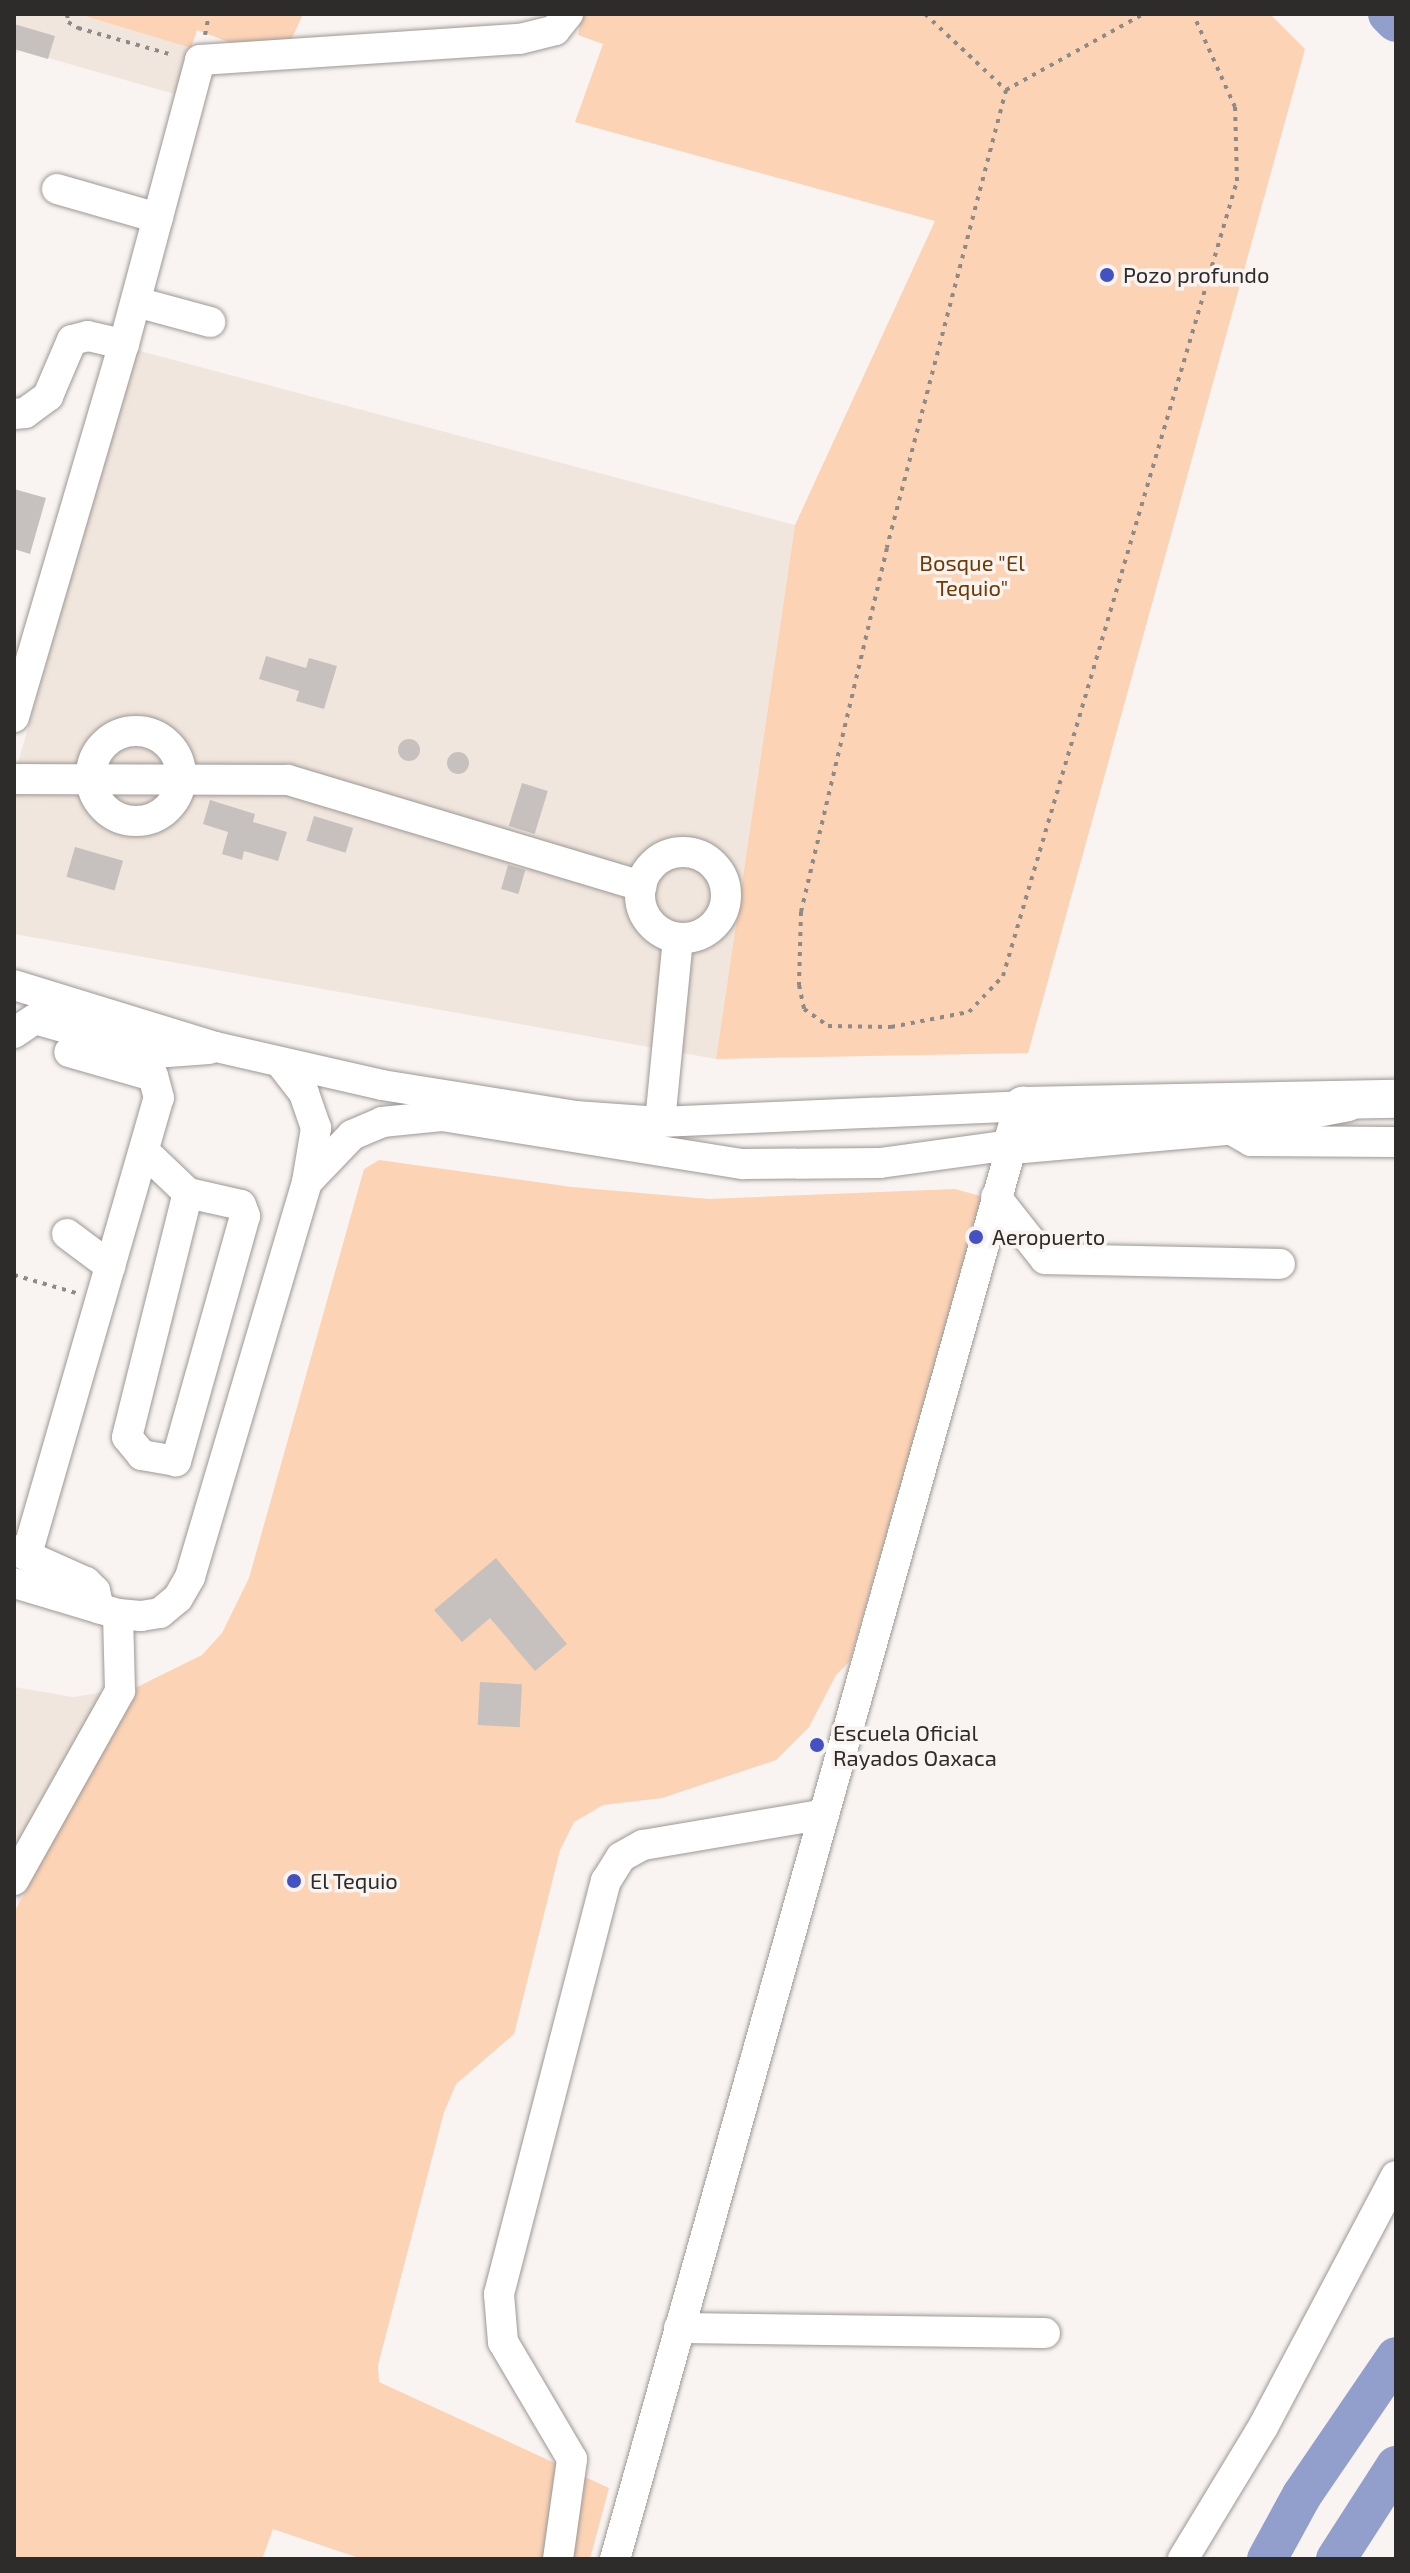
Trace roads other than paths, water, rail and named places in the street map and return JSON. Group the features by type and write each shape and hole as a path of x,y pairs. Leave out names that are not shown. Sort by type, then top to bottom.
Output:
{"main road":[{"path":"1348,1102 1225,1126 1012,1145 1023,1106 1192,1099 1348,1102 1396,1099"}],"street":[{"path":"14,717 136,302 200,60 520,39 555,30 568,14"},
{"path":"57,189 158,218"},
{"path":"136,302 210,322"},
{"path":"14,414 25,413 48,396 72,340 88,336 124,344"},
{"path":"135,732 158,737 170,746 181,778 168,807 137,821 105,808 91,779 101,748 112,738 135,732"},
{"path":"14,779 258,778 326,787 641,886"},
{"path":"686,852 701,856 723,877 725,907 718,921 693,937 678,938 652,926 640,900 641,886 657,861 686,852"},
{"path":"660,1122 678,938"},
{"path":"14,985 216,1047 280,1062 382,1085 575,1116 660,1122 1023,1106"},
{"path":"14,1033 35,1019 154,1053 175,1055 216,1047"},
{"path":"14,1880 120,1691 108,1611 95,1591 86,1582 20,1552 159,1098 159,1081 146,1073 118,1070 93,1056 69,1052"},
{"path":"14,1583 108,1611 160,1613 178,1598 190,1577 307,1182 316,1128 304,1093 280,1062"},
{"path":"307,1182 352,1135 382,1122 430,1116 743,1164 880,1163 1012,1145 821,1815 615,2559"},
{"path":"1225,1126 1251,1141 1396,1142"},
{"path":"144,1151 188,1193 241,1205 245,1216 176,1461 142,1455 127,1437 188,1193"},
{"path":"996,1197 1045,1259 1280,1264"},
{"path":"67,1234 110,1266"},
{"path":"558,2559 572,2459 503,2342 498,2311 606,1881 621,1857 643,1845 821,1815"},
{"path":"1183,2559 1270,2414 1396,2176"},
{"path":"679,2328 1045,2333"}],"waterway":[{"path":"1388,14 1396,22"},
{"path":"1267,2559 1302,2495 1396,2357"},
{"path":"1336,2559 1396,2466"}],"place":[{"name":"Pozo profundo","path":"1107,275"},
{"name":"Aeropuerto","path":"976,1237"},
{"name":"Escuela Oficial Rayados Oaxaca","path":"817,1745"},
{"name":"El Tequio","path":"294,1881"}],"park label":[{"name":"Bosque \"El Tequio\"","path":"972,574"}]}
